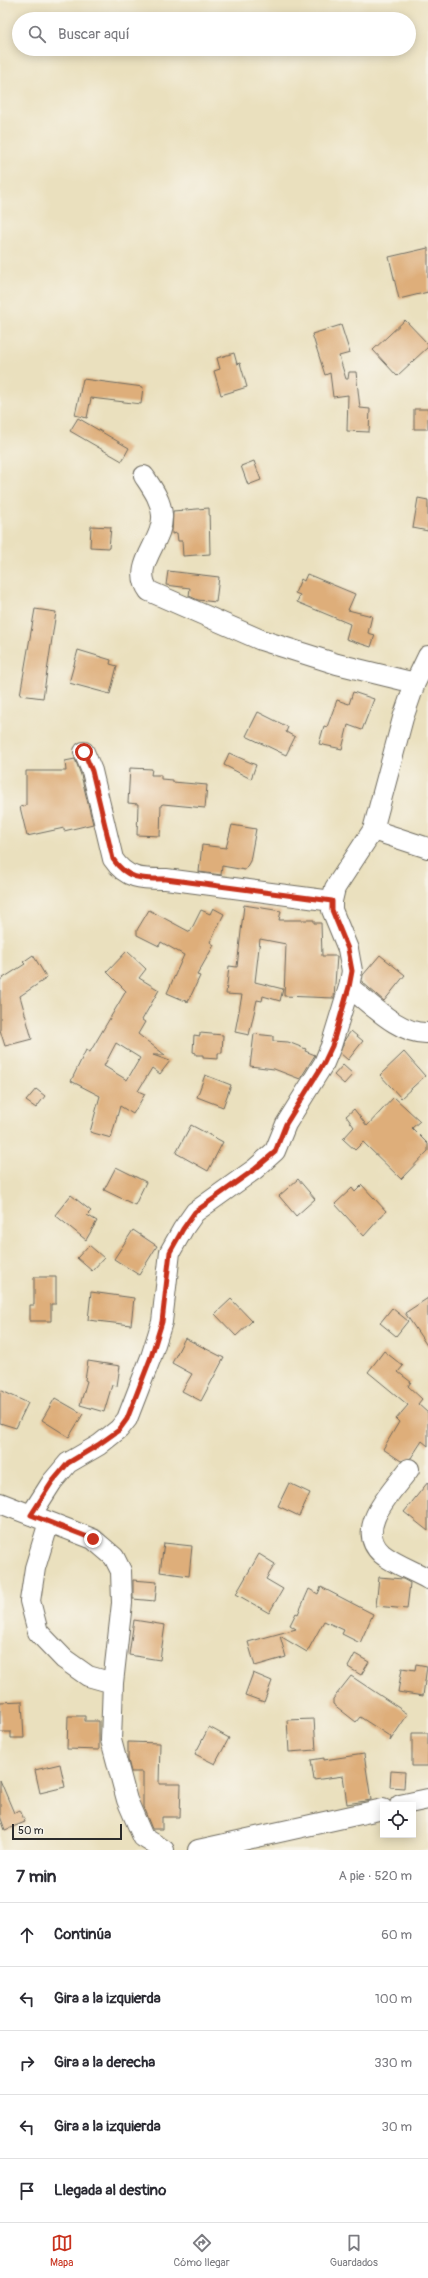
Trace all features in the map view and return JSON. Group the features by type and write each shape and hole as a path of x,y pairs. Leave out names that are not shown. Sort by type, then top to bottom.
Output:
{"street":[{"path":"144,476 160,501 163,517 158,536 142,572 142,582 149,591 261,640 337,664 415,683"},
{"path":"113,1683 88,1676 64,1659 38,1632 30,1600 40,1518 52,1482 68,1463 119,1430 127,1419 151,1357 162,1322 170,1252 183,1229 195,1212 255,1169 275,1152 286,1124 324,1063 332,1046 349,987 352,971 348,949 332,910 332,901 335,888 372,830 415,683 428,656"},
{"path":"84,752 92,771 113,859 120,870 139,879 166,879 332,901"},
{"path":"372,830 428,848"},
{"path":"349,987 404,1030 419,1034 428,1033"},
{"path":"409,1469 374,1517 370,1530 372,1544 382,1554 428,1579"},
{"path":"0,1503 93,1539 114,1557 121,1571 122,1602 113,1683 111,1740 128,1800 143,1837 164,1850"},
{"path":"414,1802 428,1799"},
{"path":"198,1850 380,1810"}],"building":[{"path":"428,248 428,292 399,299 389,257"},
{"path":"405,320 428,344 428,347 397,376 373,350"},
{"path":"341,325 350,353 339,356 346,379 348,379 349,372 356,372 360,408 370,409 369,432 347,431 348,395 333,397 330,373 325,375 312,334"},
{"path":"234,353 237,364 240,363 247,387 221,395 214,371 220,369 217,358"},
{"path":"83,379 143,387 141,404 91,398 87,418 75,415"},
{"path":"414,409 428,409 428,429 414,429"},
{"path":"78,418 129,448 122,461 70,431"},
{"path":"254,461 261,480 248,485 241,466"},
{"path":"418,498 428,500 428,531 413,528"},
{"path":"209,508 210,554 183,556 182,541 178,541 177,533 172,534 173,511"},
{"path":"91,526 111,527 109,548 90,547"},
{"path":"168,571 219,577 216,602 198,600 189,596 190,588 166,585"},
{"path":"307,574 355,594 348,610 372,616 368,633 375,635 371,647 346,639 350,624 297,602 300,595 295,593 301,579 304,581"},
{"path":"35,609 56,612 43,698 20,695"},
{"path":"78,650 111,660 110,664 117,666 110,694 69,683"},
{"path":"353,692 374,699 362,730 348,725 342,749 319,744 324,726 327,727 337,700 349,704"},
{"path":"258,712 288,727 286,732 295,737 286,755 246,736"},
{"path":"229,753 256,765 251,779 224,765"},
{"path":"75,759 81,775 93,824 64,831 64,828 27,836 20,807 26,805 26,771 66,771 65,761"},
{"path":"130,768 152,769 151,775 161,775 161,779 173,780 173,782 207,785 205,808 163,804 161,805 160,836 137,835 138,804 128,803"},
{"path":"232,825 256,829 250,861 245,870 222,866 221,875 199,872 202,845 226,848"},
{"path":"244,905 281,911 279,920 314,920 314,923 321,923 322,956 337,956 334,998 284,996 286,944 260,939 255,982 283,989 280,1001 263,996 262,1001 257,1000 249,1035 235,1032 242,995 226,994 229,966 237,967"},
{"path":"213,908 224,914 210,942 214,945 197,975 200,976 188,1002 167,993 184,955 161,942 159,946 137,935 137,930 149,910 190,932 201,910 210,914"},
{"path":"127,951 146,969 139,978 159,990 142,1020 145,1022 138,1034 165,1055 153,1055 170,1061 160,1074 152,1068 138,1091 145,1094 133,1114 120,1106 111,1138 90,1132 100,1096 71,1081 86,1050 90,1052 126,991 107,972","holes":["116,1043 140,1058 127,1080 104,1066"]},
{"path":"33,955 47,978 20,996 32,1039 5,1046 0,1030 0,980 25,964 23,962"},
{"path":"380,955 405,975 384,1001 362,982 363,975"},
{"path":"351,1031 363,1041 348,1060 340,1053 345,1039"},
{"path":"200,1033 223,1035 222,1053 218,1053 218,1059 203,1058 203,1055 196,1055 196,1053 193,1052 194,1035 200,1036"},
{"path":"254,1034 273,1036 273,1041 288,1042 306,1049 305,1051 315,1055 300,1079 274,1069 250,1066"},
{"path":"404,1052 425,1076 401,1098 380,1075"},
{"path":"343,1065 353,1074 344,1084 334,1075"},
{"path":"205,1075 231,1085 223,1107 197,1097"},
{"path":"36,1089 45,1096 36,1108 26,1101"},
{"path":"394,1097 420,1121 412,1128 428,1144 428,1151 401,1179 363,1142 355,1150 343,1139 354,1127 346,1116 354,1109 367,1126"},
{"path":"191,1125 223,1142 208,1171 176,1153"},
{"path":"116,1167 146,1182 135,1205 104,1190"},
{"path":"298,1179 315,1199 296,1216 279,1196"},
{"path":"362,1185 386,1211 364,1236 335,1204 352,1188 355,1192"},
{"path":"71,1195 91,1211 87,1215 97,1221 86,1240 55,1215"},
{"path":"133,1230 157,1246 139,1275 114,1259"},
{"path":"89,1245 104,1258 92,1271 77,1258"},
{"path":"34,1277 56,1277 56,1304 51,1304 51,1321 30,1321 30,1305 34,1305"},
{"path":"91,1292 134,1298 131,1325 88,1320"},
{"path":"428,1298 428,1347 405,1313"},
{"path":"231,1299 252,1321 236,1336 215,1314"},
{"path":"392,1308 408,1321 396,1336 380,1323"},
{"path":"185,1338 224,1358 201,1401 182,1391 192,1374 172,1363"},
{"path":"384,1351 403,1366 398,1372 411,1382 408,1386 422,1399 418,1404 428,1413 428,1446 422,1441 411,1458 401,1461 383,1449 399,1422 396,1419 408,1405 368,1372"},
{"path":"88,1361 120,1366 117,1386 112,1385 104,1412 80,1405 87,1381 85,1380"},
{"path":"0,1390 28,1403 16,1428 0,1423"},
{"path":"55,1398 83,1414 69,1437 42,1420"},
{"path":"428,1482 428,1531 404,1512"},
{"path":"289,1483 310,1493 299,1516 278,1506"},
{"path":"164,1543 192,1546 189,1576 160,1572"},
{"path":"259,1554 275,1564 266,1579 283,1589 269,1613 236,1594"},
{"path":"379,1577 403,1579 410,1583 407,1609 376,1606"},
{"path":"133,1580 157,1582 155,1601 133,1599"},
{"path":"321,1587 373,1614 360,1643 342,1634 344,1630 324,1621 307,1652 280,1636 286,1657 255,1666 248,1642 296,1629 290,1625 296,1613 298,1614 309,1589 318,1594"},
{"path":"134,1620 165,1625 160,1660 129,1655"},
{"path":"355,1654 369,1662 361,1675 348,1667"},
{"path":"416,1664 427,1666 423,1696 398,1692 402,1668 415,1670"},
{"path":"253,1673 272,1681 264,1702 245,1695"},
{"path":"351,1676 408,1714 390,1741 391,1737 360,1717 356,1722 333,1704 333,1699"},
{"path":"22,1701 24,1738 11,1738 11,1732 0,1732 0,1702"},
{"path":"68,1716 85,1716 85,1721 99,1721 99,1750 67,1749"},
{"path":"314,1719 316,1750 289,1752 287,1720"},
{"path":"209,1727 229,1738 215,1764 195,1754"},
{"path":"412,1733 428,1733 428,1766 412,1766"},
{"path":"128,1742 160,1743 159,1784 181,1784 180,1817 162,1817 162,1829 152,1829 143,1807 143,1772 131,1772 128,1760"},
{"path":"364,1754 371,1800 347,1804 343,1776 314,1780 311,1760 324,1758 324,1760"},
{"path":"60,1764 65,1787 40,1793 35,1770"},
{"path":"391,1771 405,1772 404,1788 390,1787"},
{"path":"0,1780 14,1813 20,1810 25,1822 5,1830 0,1816"}],"route":[{"path":"84,752 92,771 113,859 120,870 139,879 166,879 332,901 332,910 348,949 352,971 349,987 342,1006 332,1046 324,1063 307,1087 286,1124 275,1152 255,1169 195,1212 170,1252 169,1276 162,1322 151,1357 127,1419 119,1430 68,1463 52,1482 31,1515 93,1539"}]}
